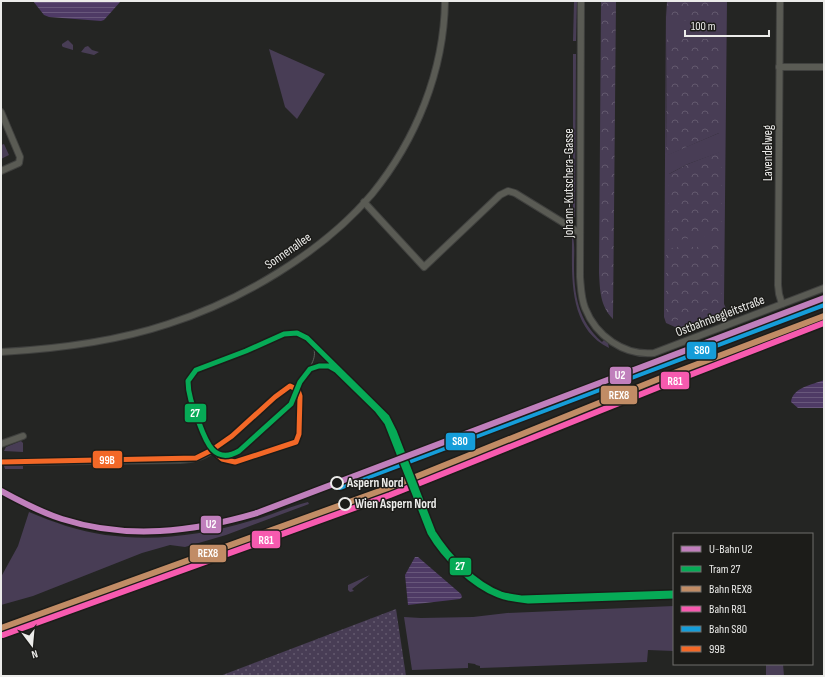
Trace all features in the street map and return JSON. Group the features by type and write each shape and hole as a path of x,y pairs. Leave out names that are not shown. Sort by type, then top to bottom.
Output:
{"street":[{"name":"Sonnenallee","path":"1,352 68,346 122,336 167,325 210,309 249,290 297,260 335,230 378,186 398,156 412,131 429,92 442,41 445,1"},
{"name":"Johann-Kutschera-Gasse","path":"581,1 581,293 585,309 593,324 607,339 622,348"},
{"name":"Lavendelweg","path":"780,1 778,285 782,304"},
{"path":"779,67 824,67"},
{"path":"1,112 20,155 19,162 1,171"},
{"path":"364,202 424,267 500,195 508,191 516,192 580,233"},
{"name":"Ostbahnbegleitstraße","path":"622,348 638,353 654,353 824,288"},
{"path":"1,444 23,436"},
{"path":"1,462 180,460 196,458 207,454 212,450"}],"green space":[{"path":"574,1 577,1 576,41 573,41"},
{"path":"601,1 616,1 613,319 605,309 603,303 600,292 599,273"},
{"path":"666,1 667,17 720,17 720,1 727,1 724,304 729,314 684,331 666,323 664,317","holes":["667,39 719,133 666,155","722,152 722,229 669,174 688,164"]},
{"path":"667,1 720,1 720,17 718,20 672,21 667,17"},
{"path":"667,39 720,39 719,133 666,156"},
{"path":"68,40 73,45 73,50 62,46 62,44"},
{"path":"88,46 92,50 99,52 94,55 81,52"},
{"path":"269,49 325,74 297,119 285,107"},
{"path":"573,54 576,54 575,216 573,219"},
{"path":"4,144 9,155 1,159 1,145"},
{"path":"722,151 722,229 719,234 671,241 668,240 669,174 688,164"},
{"path":"573,237 574,276 579,306 594,334 602,342 604,340 608,343 609,348 596,339 586,328 579,315 573,285"},
{"path":"714,242 721,242 722,302 719,306 668,323 666,319 666,249 678,247 697,247"},
{"path":"21,441 23,443 23,452 4,451 6,447"},
{"path":"4,466 23,466 23,469 5,469"},
{"path":"308,502 309,504 226,535 185,547 170,545 142,553 33,596 1,605 1,577 18,546 29,512 66,526 89,532 135,538 181,536 205,532 257,519"},
{"path":"370,575 352,589 354,591 350,592 348,590 348,585"},
{"path":"673,606 673,651 648,650 647,662 480,668 480,666 468,663 468,668 412,670 404,617 473,617 507,613"},
{"path":"396,609 406,676 220,676"},
{"path":"766,665 783,665 784,676 766,676"}],"shaded area":[{"path":"33,1 121,1 104,20 101,21 49,17 44,15"},
{"path":"824,380 824,408 798,408 791,402 792,397 799,390"},
{"path":"415,557 418,557 461,594 462,597 460,599 408,605 405,575"}],"tram line":[{"name":"27","path":"673,593 522,598 501,594 481,583 454,560 433,532 394,431 387,417 307,338 297,333 284,334 246,351 196,370 188,381 191,401 207,442 216,453 230,455 239,451 291,404 300,382 310,369 319,366 329,366 336,370 377,410 387,423 430,533 451,561 478,584 502,596 529,601 673,596"},
{"path":"306,373 313,362 315,354 313,345 310,341"}],"metro line":[{"name":"U2","path":"1,491 62,519 87,526 111,530 160,531 184,529 233,520 257,513 824,298"}],"rail line":[{"name":"S80","path":"340,487 822,305"},
{"name":"REX8","path":"1,628 388,488 661,378 824,316"},
{"name":"R81","path":"3,635 390,495 664,385 824,323"}],"transit line":[{"name":"99B","path":"290,386 298,390 300,396 299,434 296,442 235,462 222,459 212,450 232,436 275,397 290,386"},
{"name":"99B","path":"1,462 196,458 212,450"}],"place":[{"name":"Aspern Nord","path":"337,483"},
{"name":"Wien Aspern Nord","path":"345,504"}]}
